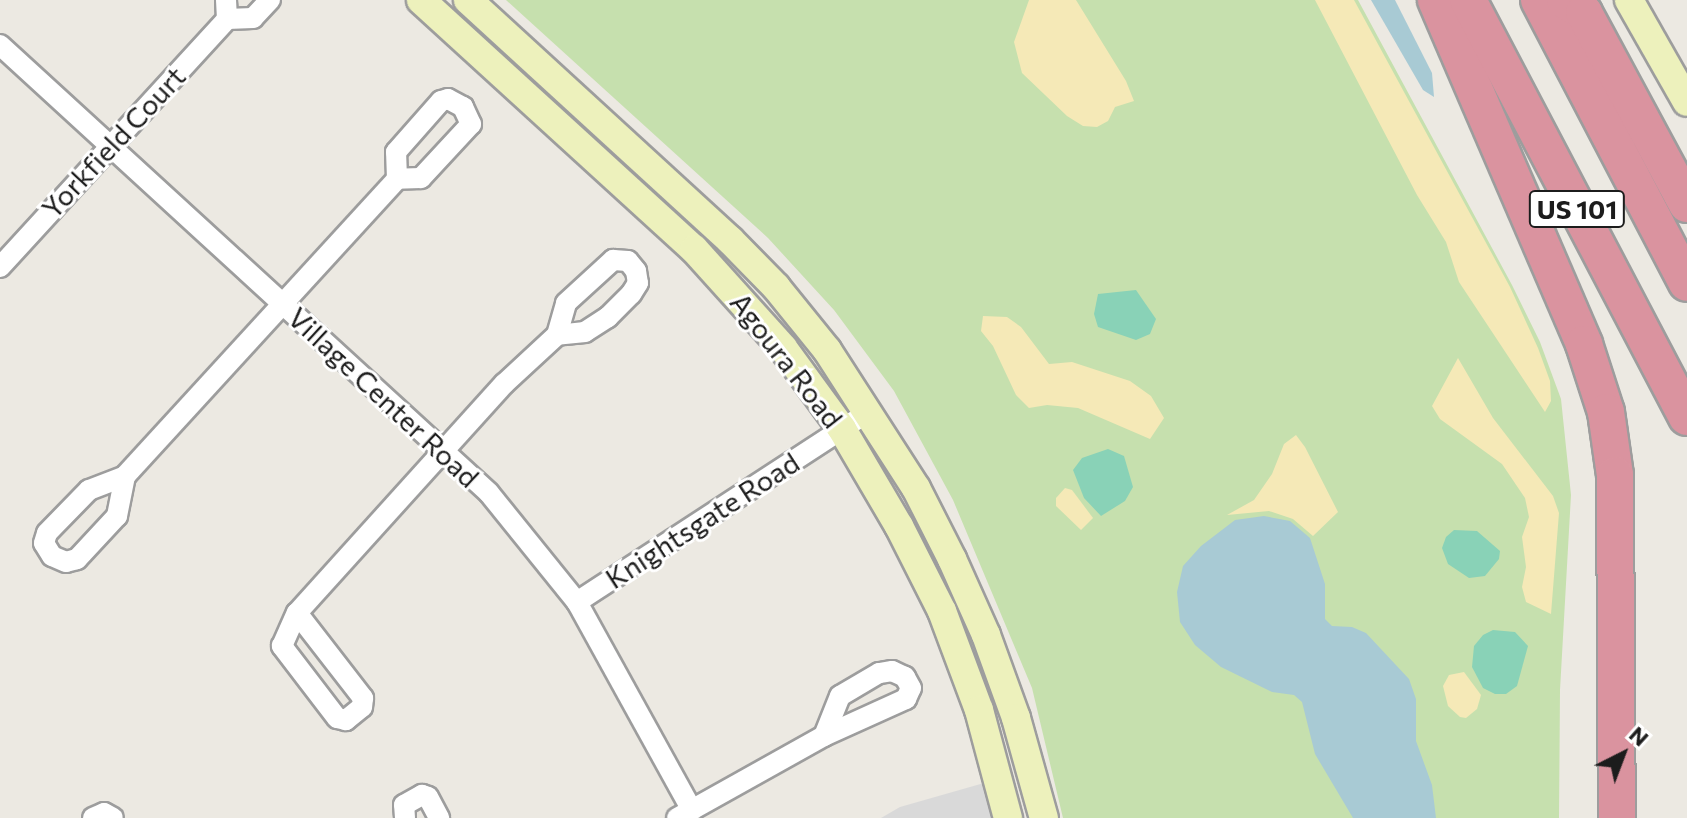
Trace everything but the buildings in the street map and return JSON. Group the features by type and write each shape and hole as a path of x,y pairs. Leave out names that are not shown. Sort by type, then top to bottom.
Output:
{"highway":[{"path":"1436,0 1584,344 1606,412 1615,475 1617,818"},
{"name":"US 101","path":"1468,0 1687,417"},
{"name":"US 101","path":"1539,0 1687,283"},
{"path":"1565,0 1584,13 1687,204"}],"main road":[{"name":"Agoura Road","path":"421,0 694,249 773,336 842,429 899,526 942,611 979,710 1005,805"},
{"name":"Agoura Road","path":"468,0 730,240 776,287 827,350 916,488 952,559 986,635 1036,784 1044,818"},
{"path":"1629,0 1687,102"},
{"path":"1005,805 1036,784"}],"street":[{"name":"Yorkfield Court","path":"0,267 227,9 253,18 270,0"},
{"name":"Village Center Road","path":"0,45 489,493 577,602 685,814"},
{"path":"125,476 397,179"},
{"path":"297,613 363,698 362,707 346,720 337,718 282,646 297,613 504,384 557,335"},
{"name":"Knightsgate Road","path":"577,602 868,412"},
{"path":"685,814 824,736"},
{"path":"405,818 404,805 422,795 428,797 439,818"},
{"path":"93,818 104,813 113,818"}],"shaded area":[{"path":"984,783 992,818 881,818 900,807"}],"green space":[{"path":"506,0 1358,0 1512,285 1540,342 1561,399 1571,495 1560,690 1559,818 1063,818 1032,688 953,500 894,391 834,310 768,238"},
{"path":"1136,290 1156,319 1150,334 1136,340 1098,327 1094,314 1098,294"},
{"path":"1108,449 1124,456 1133,487 1125,501 1101,516 1084,498 1073,470 1082,458"},
{"path":"1454,530 1477,531 1500,551 1499,559 1485,576 1469,578 1448,564 1442,548 1446,537"},
{"path":"1493,630 1515,632 1528,646 1517,686 1506,694 1495,694 1483,688 1472,667 1474,646 1483,635"}],"sand":[{"path":"1029,0 1076,0 1126,81 1134,101 1115,107 1108,121 1097,127 1083,126 1067,116 1022,73 1014,42"},
{"path":"1315,0 1354,0 1510,287 1550,381 1551,401 1545,412 1459,282 1446,242 1417,195"},
{"path":"983,316 1007,317 1021,327 1049,364 1072,362 1130,381 1151,396 1164,418 1150,439 1078,408 1047,405 1029,408 1016,395 993,346 981,331"},
{"path":"1458,358 1493,418 1553,496 1559,513 1551,614 1526,602 1522,587 1526,567 1522,537 1529,517 1525,498 1502,464 1440,419 1432,406"},
{"path":"1296,435 1338,512 1313,536 1293,519 1269,511 1227,515 1254,500 1272,474 1284,444"},
{"path":"1065,488 1072,490 1093,518 1081,530 1056,506 1056,498"},
{"path":"1464,672 1481,695 1477,709 1466,718 1460,717 1448,706 1443,686 1449,675"}],"water":[{"path":"1371,0 1395,0 1432,73 1434,97 1423,90"},
{"path":"1264,516 1290,521 1310,538 1325,584 1325,619 1332,626 1352,627 1366,633 1409,679 1416,699 1416,741 1432,785 1436,818 1353,818 1315,754 1302,702 1294,695 1272,692 1221,667 1195,645 1180,622 1177,592 1183,566 1201,546 1235,520"}]}
